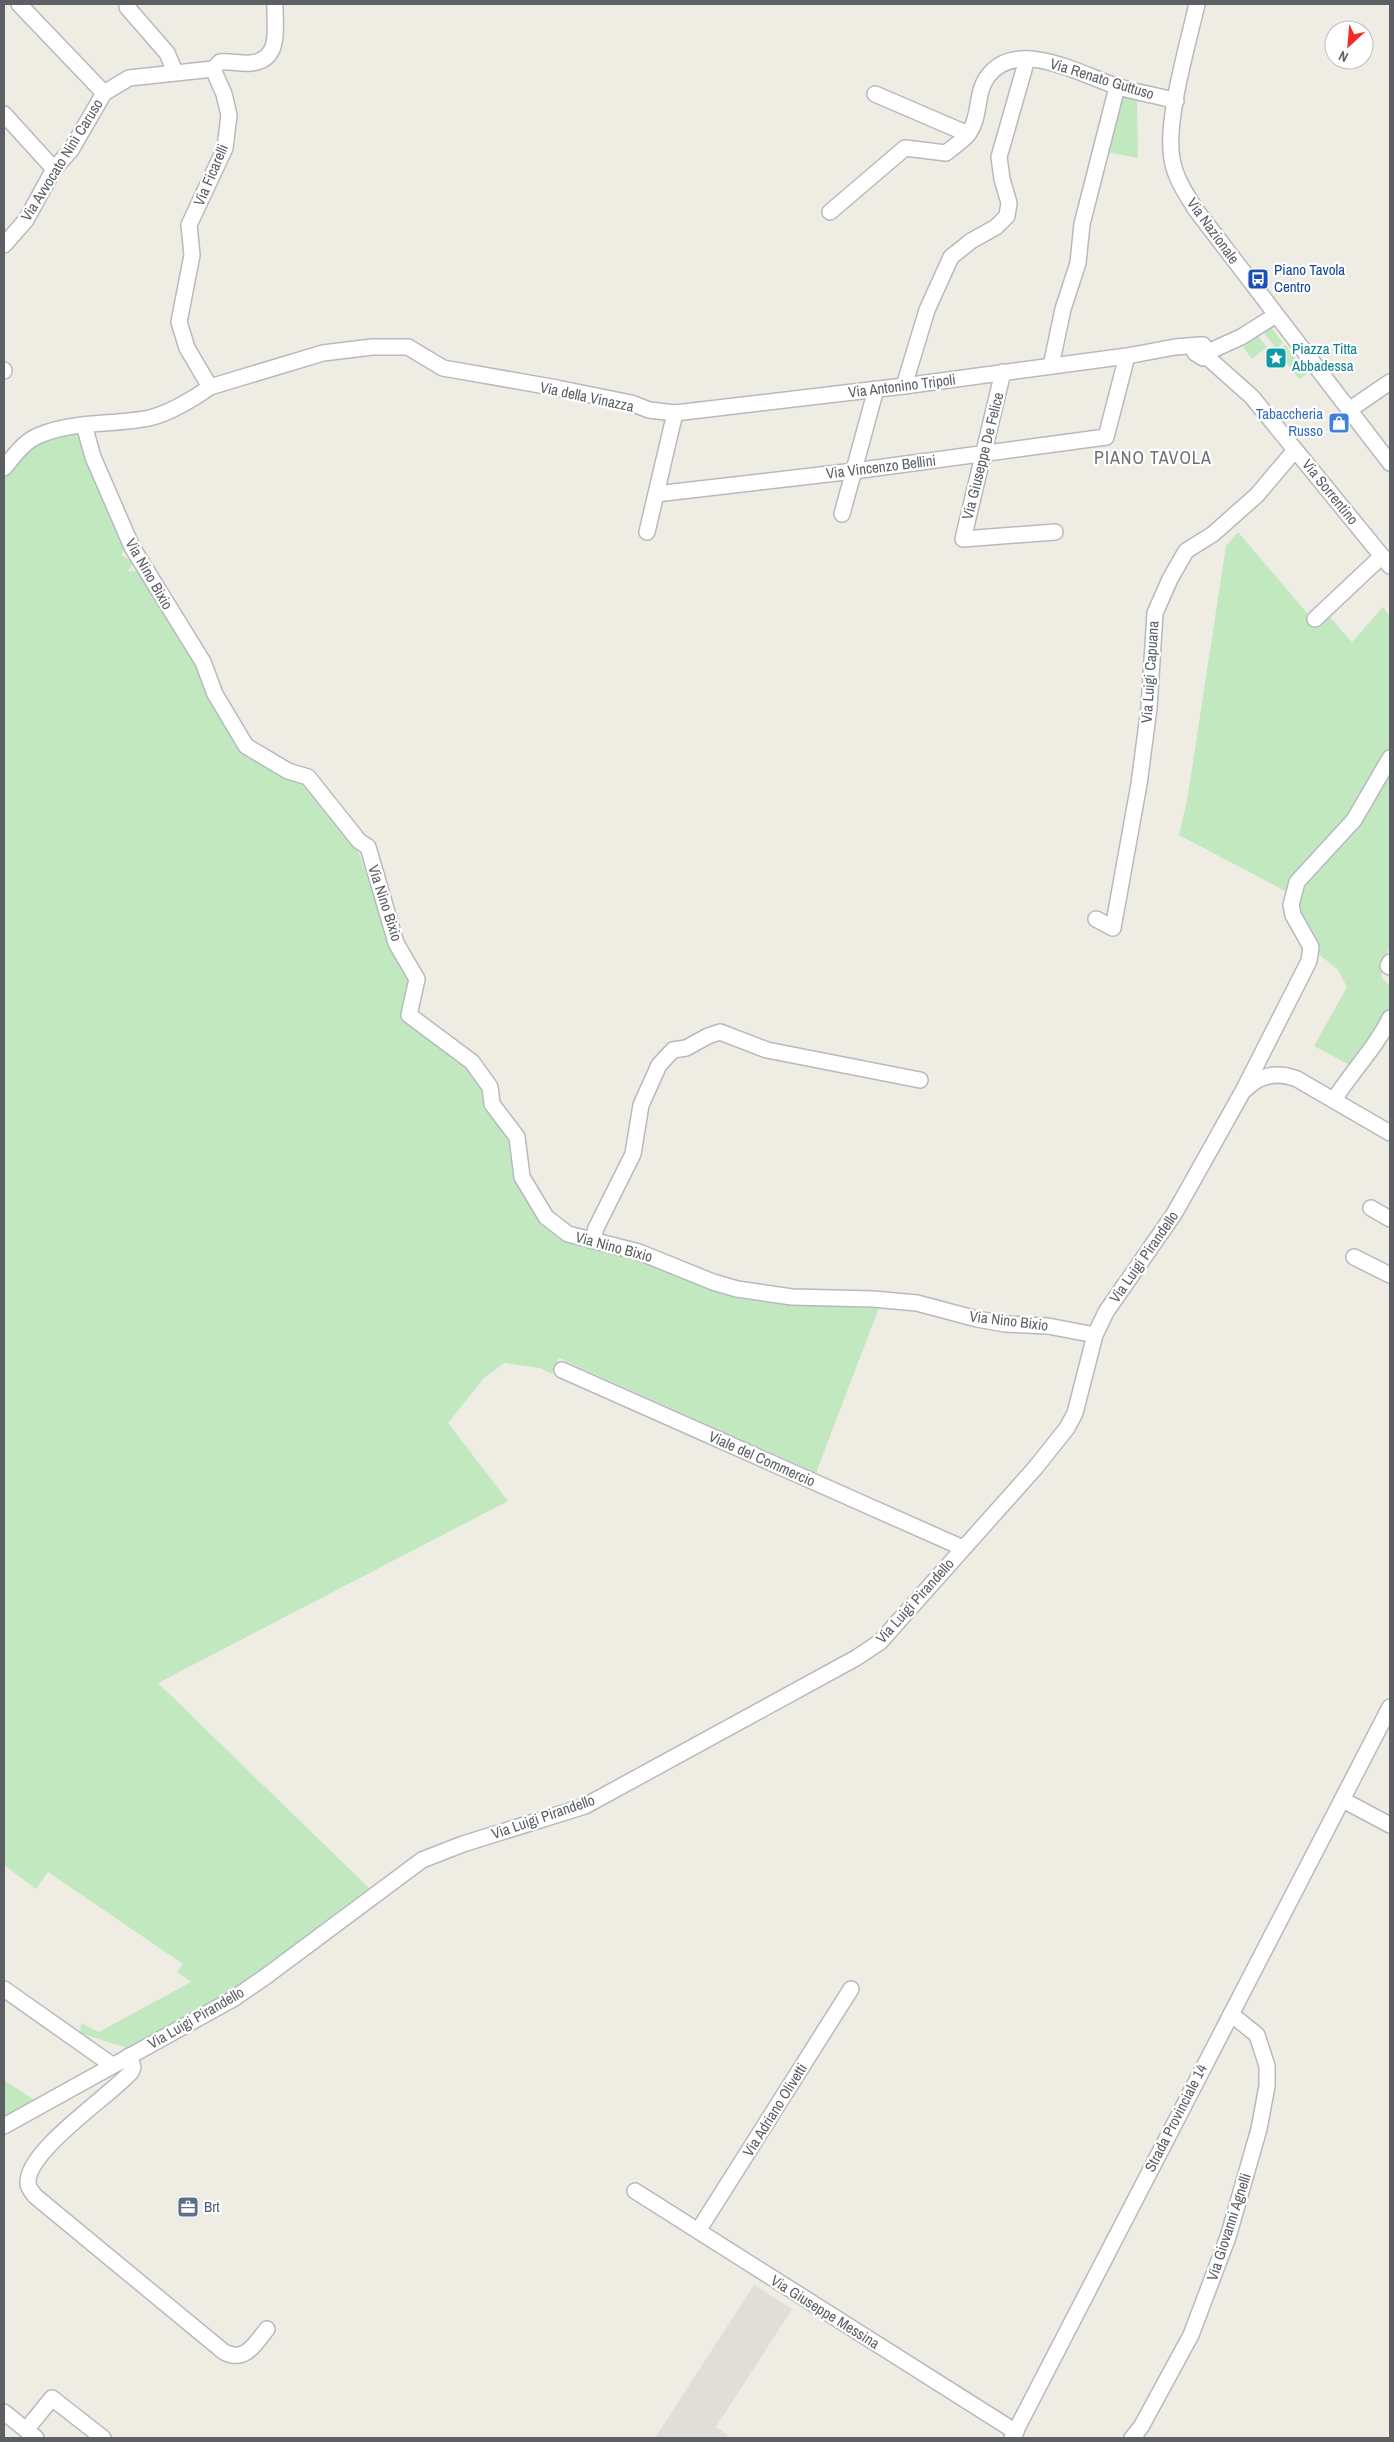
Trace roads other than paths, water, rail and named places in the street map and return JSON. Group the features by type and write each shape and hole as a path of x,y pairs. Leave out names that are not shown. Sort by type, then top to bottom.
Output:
{"street":[{"path":"19,4 104,93"},
{"path":"213,69 220,62 253,64 265,57 275,44 275,4"},
{"name":"Via Nazionale","path":"1197,4 1176,100 1171,144 1177,178 1196,210 1390,463"},
{"path":"127,7 167,53 175,72"},
{"path":"830,212 905,148 946,153 968,134 974,124 981,88 990,74 1012,60 1027,59 999,157 1002,179 1009,203 1007,216 996,227 963,246 951,257 927,310 904,386"},
{"name":"Via Renato Guttuso","path":"1027,59 1070,68 1117,87 1176,100"},
{"name":"Via Avvocato Ninì Caruso","path":"6,239 26,220 54,169 71,150 104,93 130,78 213,69"},
{"name":"Via Ficarelli","path":"210,387 187,348 179,322 192,255 189,224 225,148 230,115 224,94 213,69"},
{"path":"1051,366 1063,308 1078,263 1082,224 1117,87"},
{"path":"875,94 968,134"},
{"path":"4,114 54,169"},
{"path":"1241,337 1254,324 1266,301"},
{"path":"1203,351 1241,337 1276,315"},
{"name":"Via della Vinazza","path":"4,468 25,443 40,434 84,425 150,418 197,397 210,387 323,353 372,347 408,348 443,368 576,392 631,404 643,409"},
{"name":"Via Antonino Tripoli","path":"643,409 675,413 904,386 1161,350 1203,351"},
{"name":"Via Sorrentino","path":"1203,351 1252,397 1386,561"},
{"name":"Via Vincenzo Bellini","path":"656,494 983,455 1106,437 1127,356"},
{"name":"Via Giuseppe De Felice","path":"1003,372 963,539 1055,532"},
{"path":"1349,410 1390,382"},
{"path":"842,514 876,389"},
{"path":"647,532 675,413"},
{"name":"Via Nino Bixio","path":"84,425 93,457 132,547 203,662 215,694 246,746 288,771 308,776 359,841 368,848 396,942 417,978 409,1015 472,1062 490,1087 492,1104 517,1137 522,1177 546,1217 568,1234 654,1256 713,1282 737,1289 792,1297 873,1299 917,1303 977,1319 1006,1324 1062,1328 1095,1335"},
{"name":"Via Luigi Capuana","path":"1096,919 1113,928 1139,784 1149,708 1155,613 1170,579 1186,551 1213,534 1257,495 1295,450"},
{"path":"1315,618 1386,561"},
{"name":"Via Luigi Pirandello","path":"4,2126 233,1999 422,1860 463,1844 585,1806 856,1658 880,1642 1036,1467 1066,1428 1075,1412 1095,1335 1106,1312 1174,1214 1243,1092 1309,961 1311,947 1292,915 1291,905 1297,882 1354,820 1390,758"},
{"path":"1334,1100 1349,1076 1375,1043 1390,1018"},
{"path":"593,1240 596,1228 634,1154 641,1105 659,1065 673,1050 686,1048 720,1032 767,1050 920,1080"},
{"path":"1261,1055 1287,1075"},
{"path":"1243,1092 1260,1077 1280,1074 1287,1075 1297,1078 1390,1133"},
{"path":"1371,1208 1390,1219"},
{"path":"1354,1256 1390,1275"},
{"name":"Viale del Commercio","path":"562,1370 963,1548"},
{"name":"Strada Provinciale 14","path":"1014,2435 1390,1707"},
{"path":"1343,1800 1390,1824"},
{"path":"4,1989 112,2065"},
{"name":"Via Adriano Olivetti","path":"698,2231 851,1990"},
{"name":"Via Giovanni Agnelli","path":"1132,2438 1141,2427 1191,2335 1228,2237 1259,2129 1267,2086 1267,2066 1258,2035 1230,2014"},
{"path":"129,2056 133,2067 131,2072 82,2112 32,2166 28,2177 29,2187 35,2196 224,2352 230,2355 242,2356 248,2352 267,2329"},
{"name":"Via Giuseppe Messina","path":"635,2191 1014,2435"},
{"path":"4,2412 31,2434 52,2398 103,2438"}],"place":[{"name":"Piano Tavola Centro","path":"1258,279"},
{"name":"Piazza Titta Abbadessa","path":"1276,358"},
{"name":"Tabaccheria Russo","path":"1339,423"},
{"name":"Brt","path":"188,2207"}],"district":[{"name":"PIANO TAVOLA","path":"1153,458"}]}
